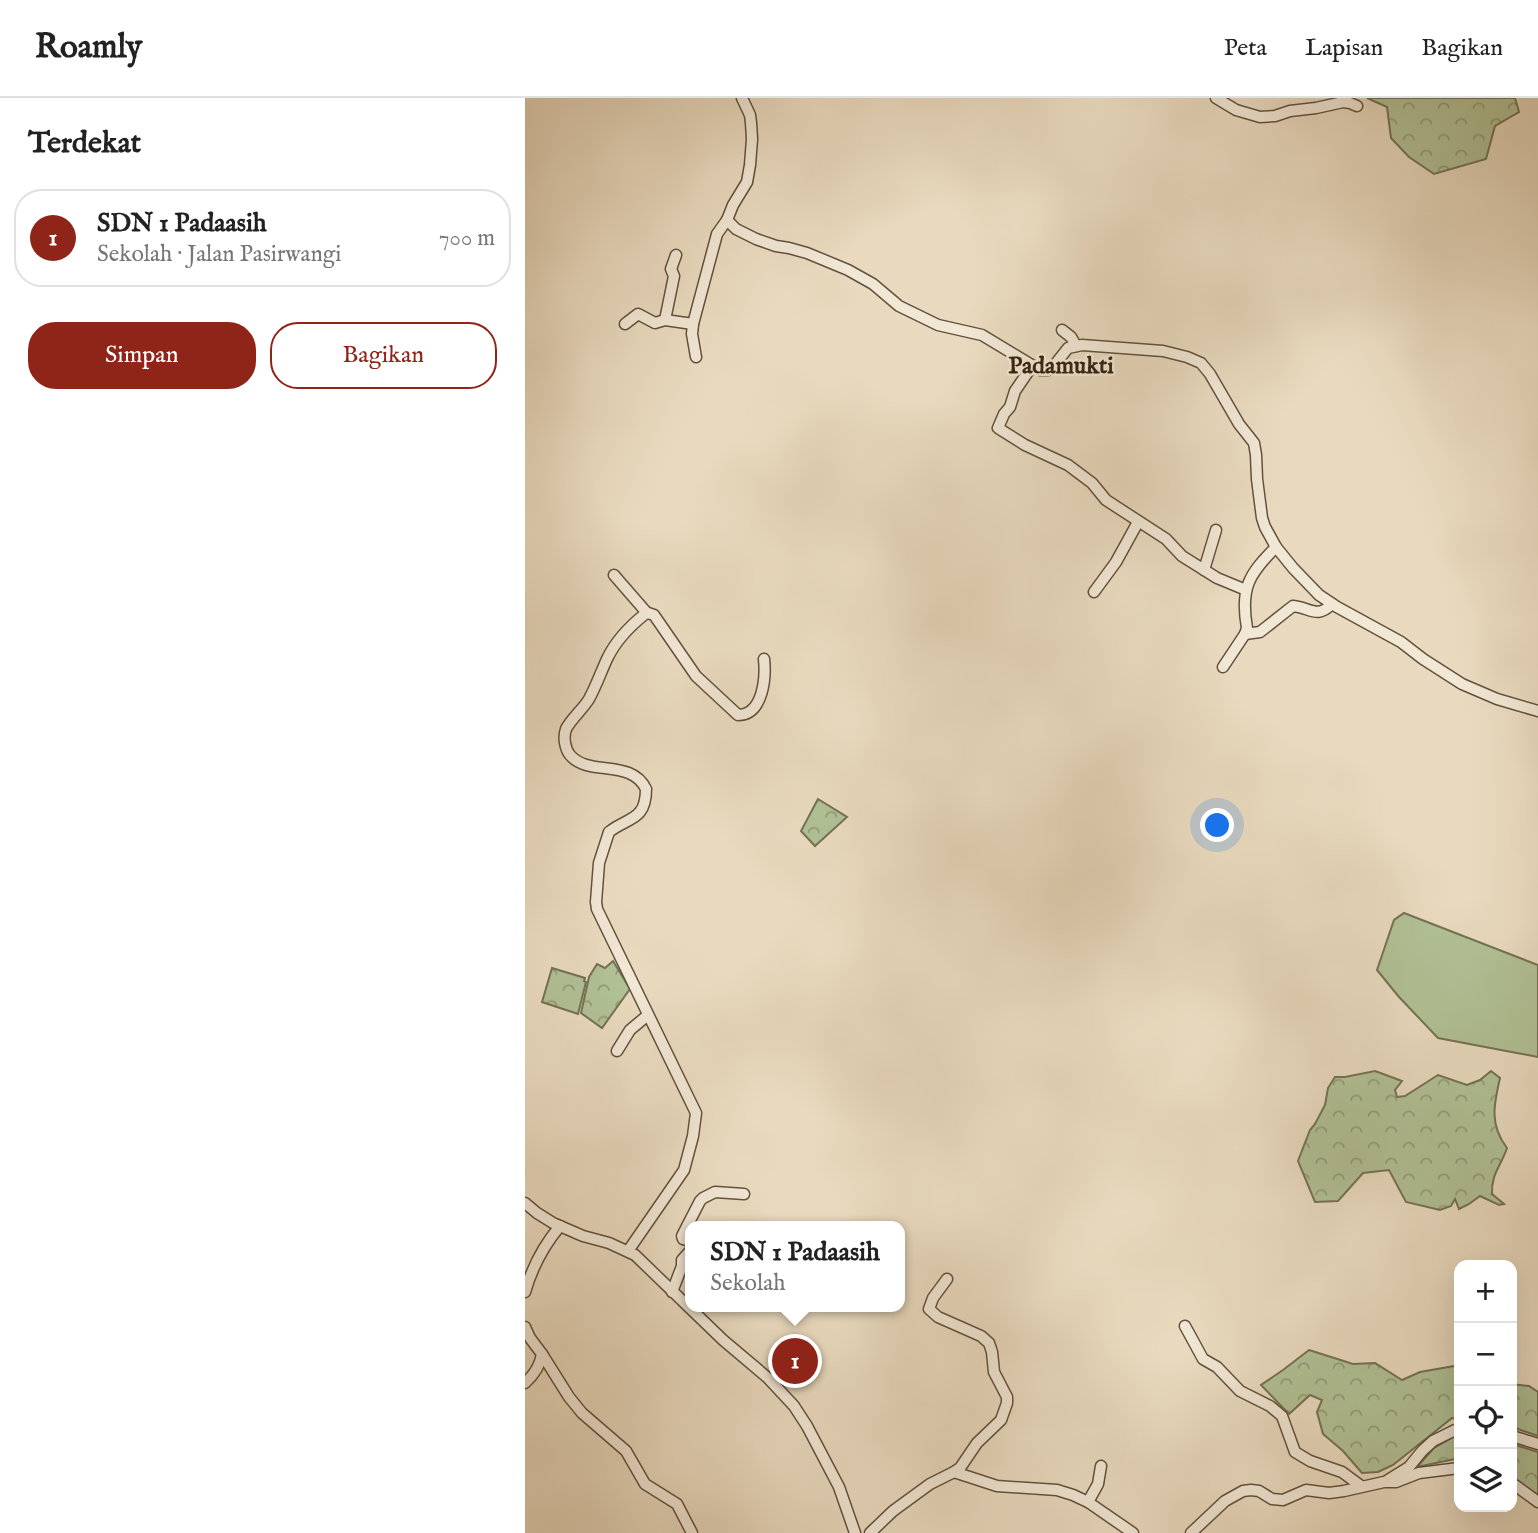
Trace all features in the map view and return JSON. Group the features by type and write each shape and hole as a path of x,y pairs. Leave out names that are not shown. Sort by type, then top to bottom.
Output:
{"street":[{"path":"696,356 693,324 717,234 747,182 752,139 750,115 742,98"},
{"path":"1216,98 1236,110 1261,117 1343,102 1357,106"},
{"path":"727,220 736,229 756,239 807,253 848,270 873,284 899,306 938,325 982,335 1040,370 1048,370 1056,364 1068,348 1082,345 1163,351 1187,356 1201,363 1238,424 1254,443 1265,527 1276,547 1319,595 1401,642 1462,684 1538,712"},
{"path":"665,320 674,278 671,269 676,255"},
{"path":"625,324 638,314 655,323 665,320 693,324"},
{"path":"1062,330 1071,337 1076,346"},
{"path":"1032,366 1015,391 998,428 1068,465 1091,483 1106,500 1166,539 1182,556 1246,590"},
{"path":"1094,592 1116,562 1139,522"},
{"path":"1204,570 1216,530"},
{"path":"1223,667 1247,628 1246,590 1251,575 1276,547"},
{"path":"614,575 647,613 656,618 696,676 738,715 744,715 754,709 765,678 764,659"},
{"path":"1245,634 1260,632 1293,606 1303,607 1314,613 1325,611 1332,604"},
{"path":"628,1251 684,1170 694,1136 696,1113 596,902 600,863 608,832 638,815 646,789 639,778 625,772 581,763 570,756 565,741 566,729 587,701 611,652 629,628 647,613"},
{"path":"617,1051 631,1030 648,1015"},
{"path":"690,1221 701,1199 715,1192 744,1194"},
{"path":"525,1203 560,1226 628,1251 650,1268 685,1304"},
{"path":"525,1292 541,1253 560,1226"},
{"path":"672,1292 685,1257"},
{"path":"870,1533 893,1511 930,1484 960,1468 977,1443 1001,1420 1007,1403 1007,1397 994,1372 989,1343 981,1336 938,1317 929,1309 933,1298 947,1279"},
{"path":"693,1312 768,1378 794,1406 839,1487 855,1533"},
{"path":"1185,1326 1205,1361 1217,1367 1240,1391 1270,1406 1282,1416 1295,1452 1310,1461 1342,1472 1361,1486"},
{"path":"525,1327 569,1397 582,1413 626,1451 645,1484 677,1504 692,1533"},
{"path":"525,1383 540,1364 542,1354"},
{"path":"1384,1482 1409,1467 1433,1441 1454,1430"},
{"path":"1517,1438 1538,1444"},
{"path":"1088,1502 1098,1484 1101,1466"},
{"path":"1191,1533 1224,1501 1243,1491 1259,1491 1278,1500 1306,1490 1329,1493 1344,1491 1396,1482 1419,1473 1454,1469"},
{"path":"954,1472 997,1486 1057,1490 1088,1502 1133,1533"},
{"path":"1517,1487 1538,1502"}],"green space":[{"path":"1367,98 1515,98 1519,112 1495,126 1486,159 1434,174 1409,157 1391,138 1387,107"},
{"path":"818,799 847,817 815,846 801,831"},
{"path":"1404,913 1538,965 1538,1057 1438,1038 1399,997 1377,970 1394,920"},
{"path":"613,961 630,989 602,1028 581,1013 589,977 597,964 605,968"},
{"path":"552,968 585,978 578,1014 542,1002"},
{"path":"1375,1071 1402,1081 1395,1090 1397,1097 1405,1096 1438,1075 1467,1085 1480,1080 1491,1071 1500,1078 1494,1114 1497,1131 1507,1148 1495,1175 1492,1194 1504,1204 1499,1205 1480,1196 1459,1209 1455,1199 1451,1206 1440,1210 1406,1202 1389,1170 1363,1173 1338,1201 1315,1202 1298,1161 1310,1130 1325,1105 1328,1088 1335,1077"},
{"path":"1309,1350 1353,1364 1375,1363 1402,1380 1420,1372 1454,1366 1454,1418 1393,1465 1378,1472 1362,1473 1343,1451 1323,1434 1317,1412 1322,1400 1310,1395 1289,1414 1261,1385"},
{"path":"1517,1385 1529,1386 1538,1392 1538,1436 1517,1429"},
{"path":"1454,1437 1454,1459 1417,1467 1434,1448"},
{"path":"1517,1446 1538,1452 1538,1495 1517,1481"}],"place":[{"name":"SDN 1 Padaasih","path":"795,1361"}],"district":[{"name":"Padamukti","path":"1061,365"}]}
